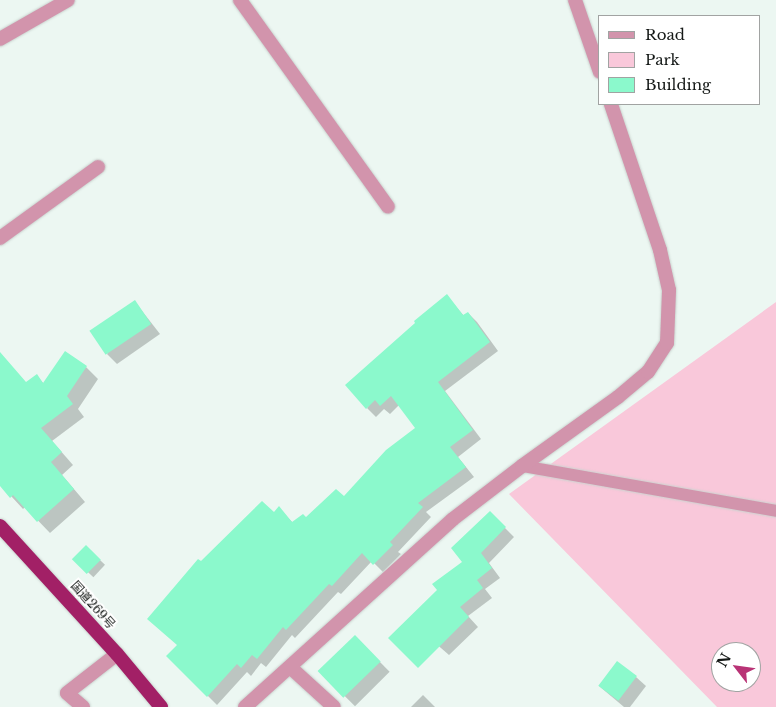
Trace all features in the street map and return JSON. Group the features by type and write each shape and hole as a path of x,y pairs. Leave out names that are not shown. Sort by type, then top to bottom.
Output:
{"highway":[{"name":"国道269号","path":"0,526 117,654 161,707"}],"street":[{"path":"0,39 68,0"},
{"path":"240,0 388,207"},
{"path":"575,0 598,66"},
{"path":"245,707 453,519 522,466 618,397 648,372 667,343 669,290 660,250 611,105"},
{"path":"0,238 98,166"},
{"path":"82,707 67,693 117,654"},
{"path":"290,667 334,707"}],"lane":[{"path":"522,466 776,511"}],"green space":[{"path":"776,302 776,707 717,707 509,494"}],"building":[{"path":"447,294 463,315 468,312 490,342 438,382 473,430 450,447 466,467 418,503 423,507 390,542 393,545 373,565 362,553 332,586 329,584 286,630 283,627 257,659 252,655 241,668 237,664 207,697 166,656 177,645 147,619 198,559 201,561 262,501 274,512 279,506 292,522 303,514 306,517 336,489 344,496 386,450 415,428 391,396 380,406 375,400 366,409 345,385 415,323 414,321"},
{"path":"135,300 151,324 106,355 89,331"},
{"path":"65,351 87,366 67,396 73,404 41,428 62,452 51,462 74,489 37,522 13,495 10,498 0,486 0,352 26,382 37,374 43,383"},
{"path":"490,511 506,527 481,553 492,568 477,580 483,588 460,607 469,617 418,668 388,638 437,590 432,584 462,562 451,548"},
{"path":"86,545 101,560 87,574 72,559"},
{"path":"355,635 381,662 343,698 318,671"},
{"path":"617,661 637,676 618,701 598,686"}]}
